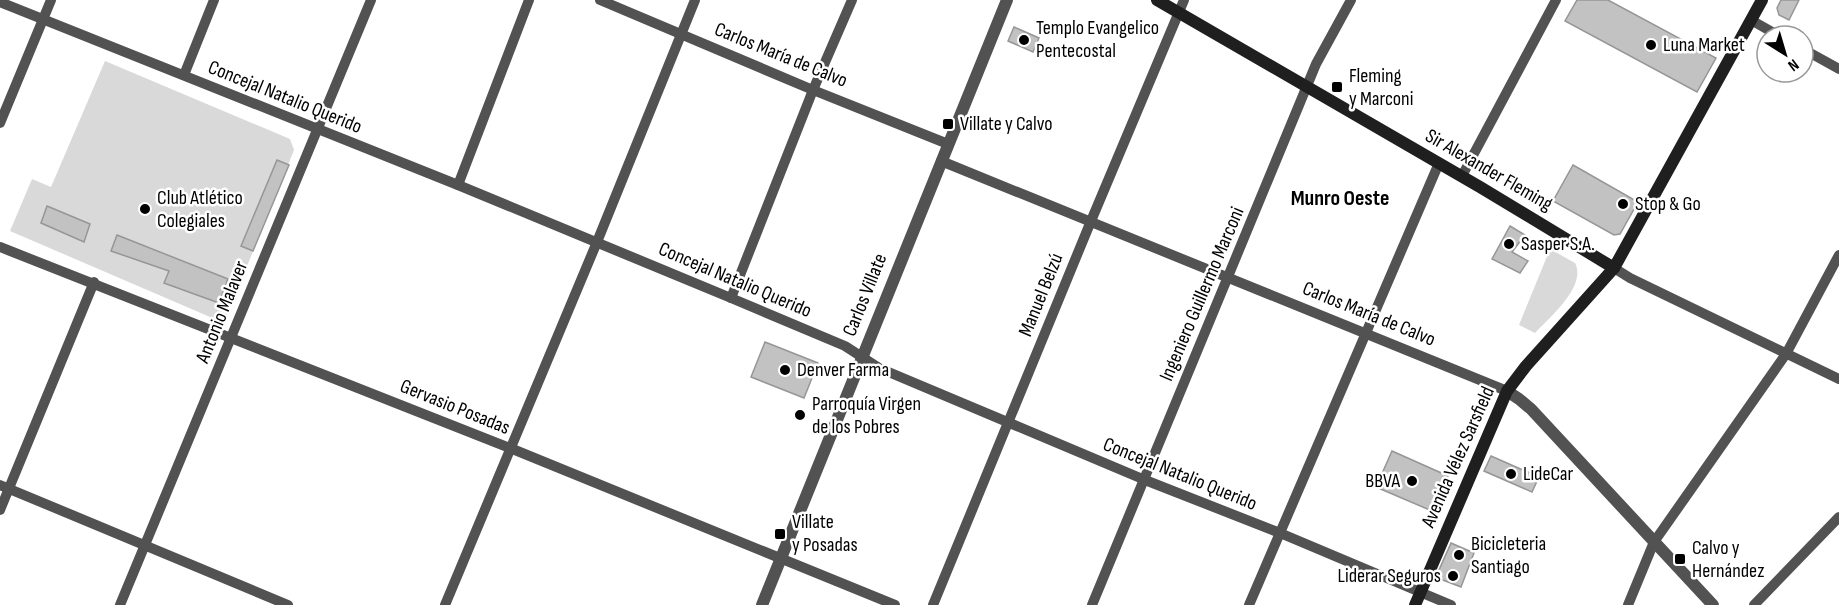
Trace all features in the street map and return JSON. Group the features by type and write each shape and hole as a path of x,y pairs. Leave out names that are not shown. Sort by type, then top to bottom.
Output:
{"main road":[{"name":"Sir Alexander Fleming","path":"1157,0 1462,176 1614,268"},
{"name":"Avenida Vélez Sarsfield","path":"1415,605 1507,391 1526,366 1614,268 1762,0"}],"street":[{"path":"0,123 51,0"},
{"path":"184,75 214,0"},
{"name":"Antonio Malaver","path":"120,605 371,0"},
{"path":"458,185 529,0"},
{"name":"Carlos María de Calvo","path":"600,0 948,144"},
{"path":"445,605 597,242 695,0"},
{"path":"731,298 813,90 852,0"},
{"name":"Carlos Villate","path":"762,605 1007,0"},
{"name":"Manuel Belzú","path":"933,605 1090,221 1184,0"},
{"name":"Ingeniero Guillermo Marconi","path":"1092,605 1316,64 1351,0"},
{"path":"1462,176 1556,0"},
{"name":"Concejal Natalio Querido","path":"0,2 597,242 845,346 879,368 1145,480 1421,591 1450,605"},
{"path":"1751,20 1758,24"},
{"path":"1815,56 1839,69"},
{"name":"Carlos María de Calvo","path":"941,161 1507,391 1531,409 1713,605"},
{"path":"1250,605 1439,164"},
{"name":"Gervasio Posadas","path":"0,247 94,282 510,448 895,605"},
{"path":"1628,605 1654,542 1786,354 1839,255"},
{"name":"Sir Alexander Fleming","path":"1614,268 1630,278 1839,379"},
{"path":"0,510 4,487 94,282"},
{"path":"4,487 288,605"},
{"path":"1754,605 1839,517"}],"shaded area":[{"name":"Club Atlético Colegiales","path":"105,61 290,139 294,150 224,323 10,231 32,179 51,187"},
{"path":"1550,249 1575,263 1576,281 1565,301 1535,333 1519,325"}],"building":[{"name":"Luna Market","path":"1577,0 1608,0 1716,58 1697,92 1565,21"},
{"path":"1781,0 1799,0 1789,20 1779,15 1777,8"},
{"name":"Templo Evangelico Pentecostal","path":"1014,27 1039,38 1033,52 1008,41"},
{"path":"277,160 289,165 253,251 241,246"},
{"path":"1573,165 1638,202 1620,234 1614,235 1553,201"},
{"path":"47,206 90,224 84,242 41,223"},
{"name":"Sasper S.A.","path":"1510,226 1525,235 1512,252 1528,261 1520,273 1492,259"},
{"path":"117,235 228,279 219,303 164,283 169,271 111,251"},
{"name":"Denver Farma","path":"765,342 818,363 804,398 751,377"},
{"name":"BBVA","path":"1392,451 1448,476 1432,511 1376,487"},
{"name":"LideCar","path":"1491,456 1539,477 1532,492 1484,471"},
{"path":"1451,543 1474,553 1461,587 1443,580 1439,575"}],"place":[{"name":"Templo Evangelico Pentecostal","path":"1024,40"},
{"name":"Luna Market","path":"1651,45"},
{"name":"Fleming y Marconi","path":"1337,87"},
{"name":"Villate y Calvo","path":"948,124"},
{"name":"Stop & Go","path":"1623,204"},
{"name":"Club Atlético Colegiales","path":"145,209"},
{"name":"Sasper S.A.","path":"1509,244"},
{"name":"Denver Farma","path":"785,370"},
{"name":"Parroquía Virgen de los Pobres","path":"800,415"},
{"name":"LideCar","path":"1511,474"},
{"name":"BBVA","path":"1412,481"},
{"name":"Villate y Posadas","path":"780,534"},
{"name":"Bicicleteria Santiago","path":"1459,555"},
{"name":"Calvo y Hernández","path":"1680,559"},
{"name":"Liderar Seguros","path":"1453,576"}],"district":[{"name":"Munro Oeste","path":"1340,198"}]}
